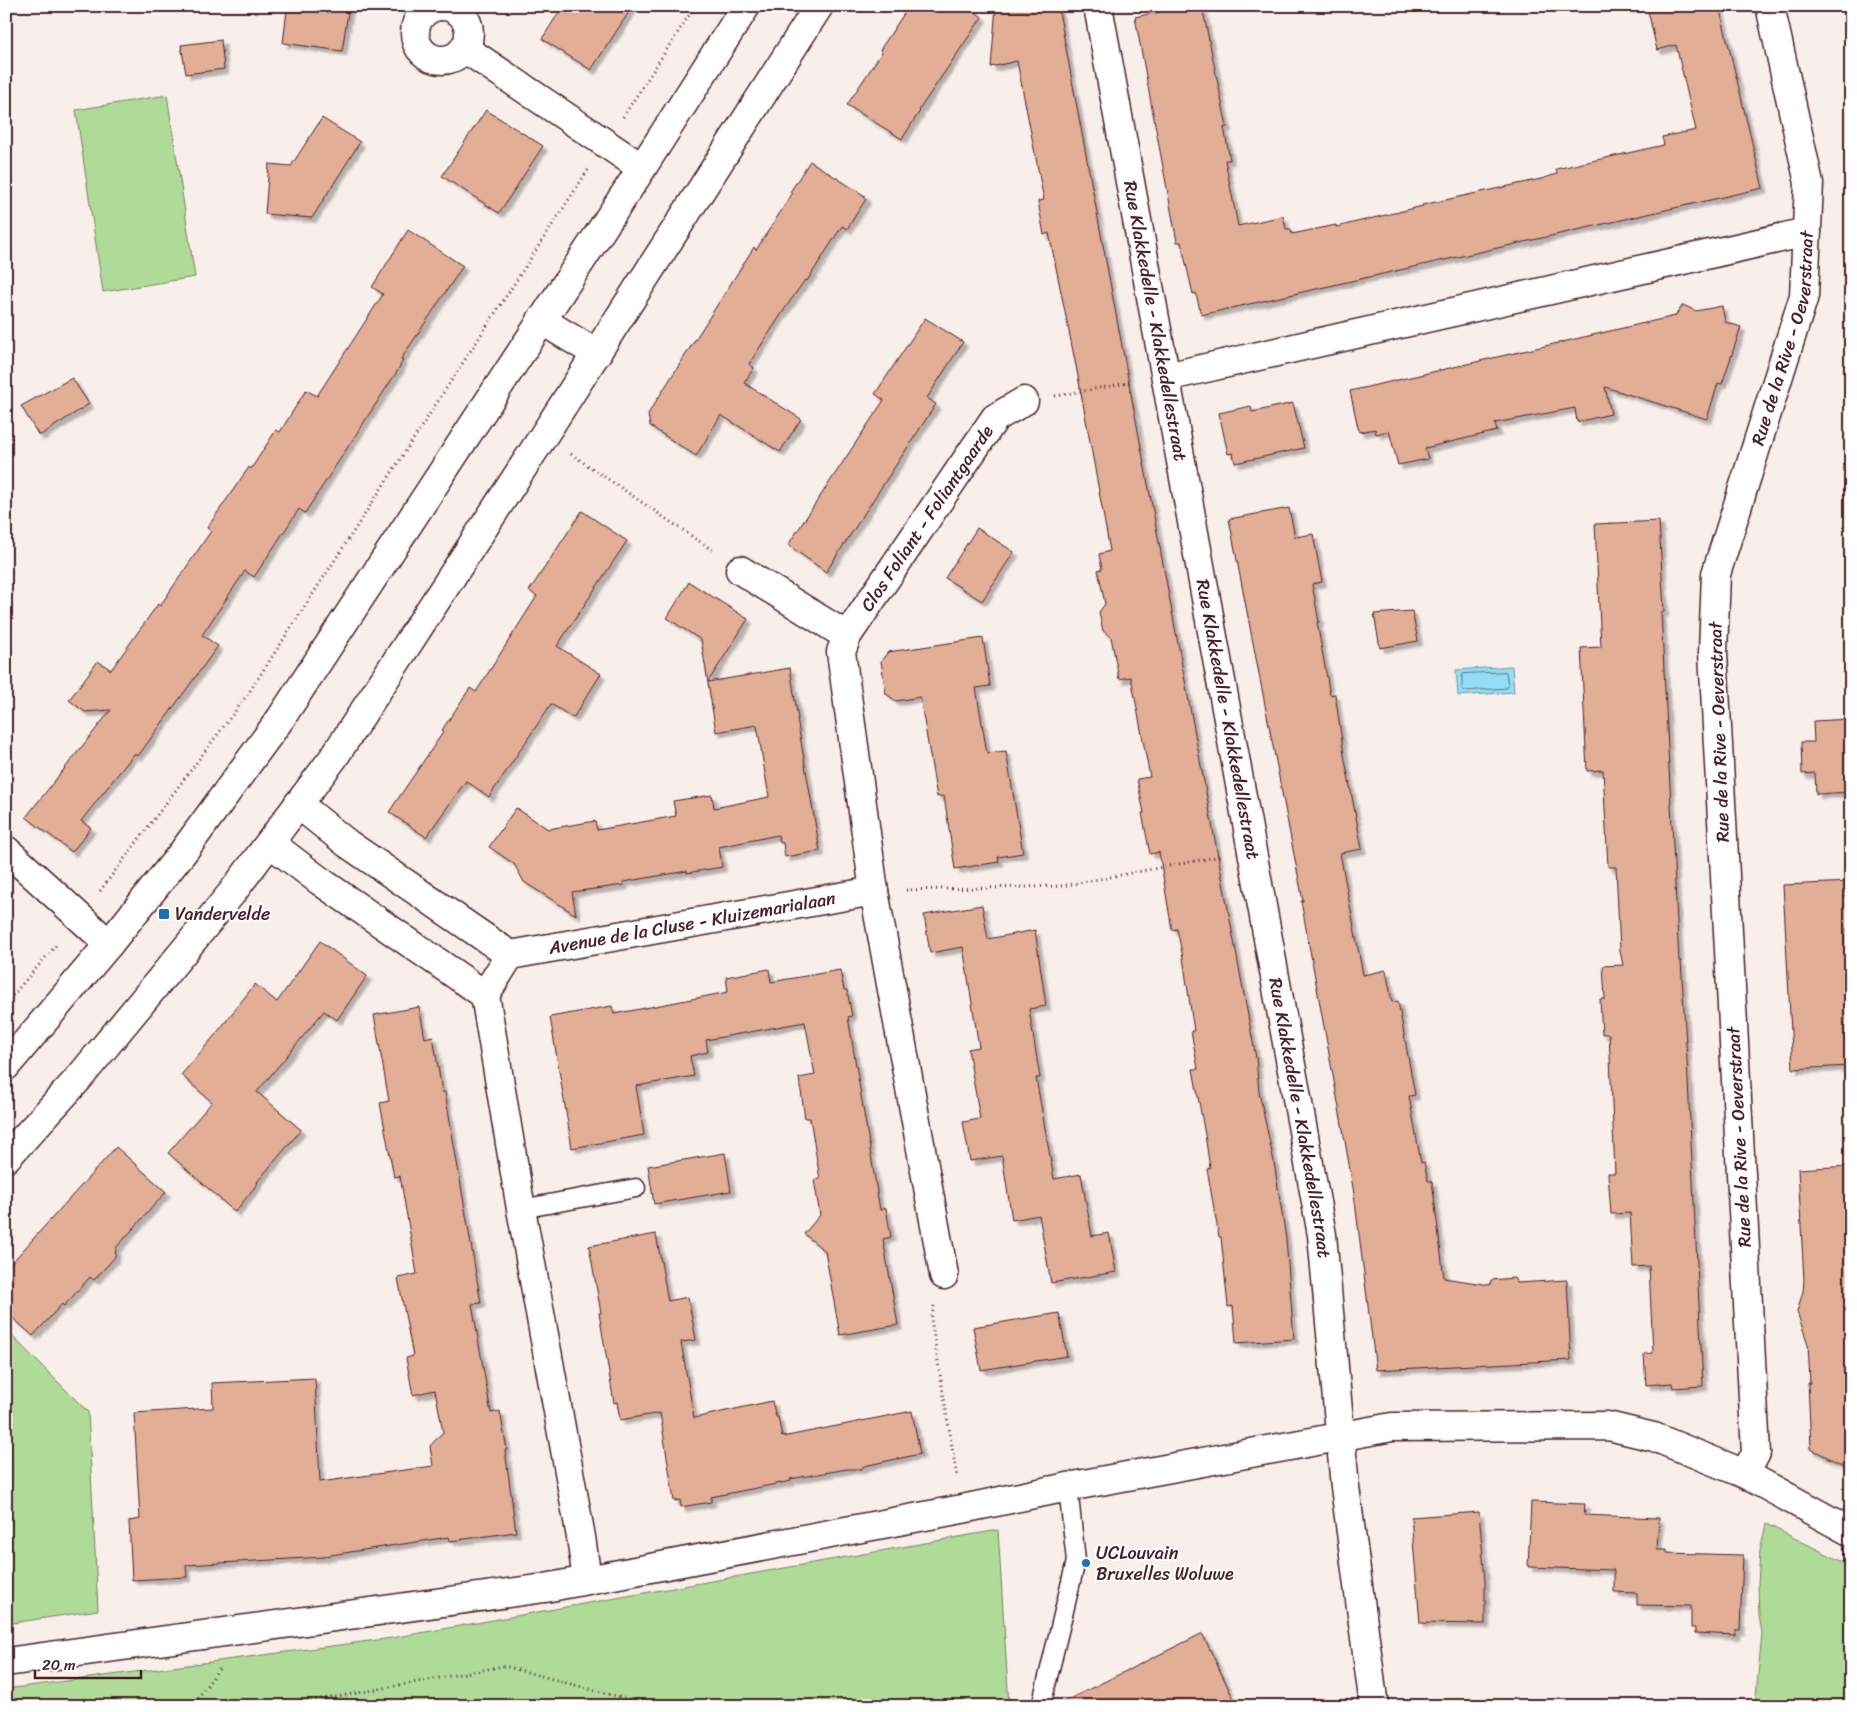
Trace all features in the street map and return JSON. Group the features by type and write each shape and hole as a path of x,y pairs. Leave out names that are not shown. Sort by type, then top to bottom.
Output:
{"street":[{"path":"6,1066 109,944 183,852 281,718 642,168 746,6"},
{"path":"6,1158 79,1078 231,894 334,757 544,435 819,6"},
{"name":"Rue Klakkedelle - Klakkedellestraat","path":"1098,6 1322,1235 1342,1436 1345,1488 1374,1706"},
{"name":"Rue de la Rive - Oeverstraat","path":"1745,1474 1756,1453 1713,652 1716,574 1804,296 1809,183 1770,6"},
{"path":"464,48 642,168"},
{"path":"1166,377 1807,232"},
{"path":"541,320 596,354"},
{"name":"Clos Foliant - Foliantgaarde","path":"847,636 995,418 1024,401"},
{"path":"740,570 847,636 841,652 874,891 944,1275"},
{"path":"298,804 348,844 510,955 485,996 587,1580"},
{"path":"270,843 320,881 485,996"},
{"path":"6,850 109,944"},
{"name":"Avenue de la Cluse - Kluizemarialaan","path":"510,955 874,891"},
{"path":"6,1662 546,1588 962,1510 1068,1487 1392,1427 1608,1426 1654,1437 1745,1474 1851,1532"}],"lane":[{"path":"521,1210 636,1188"},
{"path":"1041,1706 1076,1562 1068,1487"}],"path":[{"path":"6,1003 80,918 248,694 695,6"},
{"path":"1024,401 1166,377"},
{"path":"544,435 740,570"},
{"path":"874,891 1062,886 1210,858 1251,848"},
{"path":"944,1275 930,1319 962,1510"},
{"path":"192,1706 223,1663"},
{"path":"271,1706 342,1696 504,1666 653,1706"}],"green space":[{"path":"167,95 195,277 103,292 76,110"},
{"path":"6,1330 88,1412 98,1610 6,1624"},
{"path":"1766,1524 1851,1566 1851,1706 1755,1706 1762,1633 1759,1616 1758,1584 1760,1551"},
{"path":"998,1530 1009,1706 6,1706 6,1689 392,1638"}],"water":[{"path":"1512,666 1514,692 1458,696 1456,670"}],"building":[{"path":"307,6 349,6 342,51 283,43 287,10 306,12"},
{"path":"563,6 633,6 591,70 542,39"},
{"path":"909,6 968,6 982,17 919,110 902,139 847,105 882,52 880,50"},
{"path":"996,6 1058,6 1256,1058 1259,1092 1274,1162 1286,1239 1294,1339 1236,1343 1233,1306 1228,1307 1221,1237 1219,1237 1207,1169 1210,1168 1193,1069 1198,1069 1191,1031 1194,1031 1183,958 1177,929 1172,930 1159,852 1150,854 1142,813 1144,813 1137,779 1150,777 1131,677 1119,679 1111,637 1103,631 1099,612 1105,604 1098,570 1102,569 1099,554 1110,551 1077,371 1049,233 1044,235 1038,201 1044,200 1017,61 991,67"},
{"path":"1186,6 1202,6 1227,127 1224,127 1230,160 1225,160 1238,226 1283,216 1286,229 1291,229 1292,234 1336,225 1336,227 1422,205 1541,179 1557,174 1556,169 1664,145 1662,137 1696,130 1676,45 1657,50 1648,11 1670,6 1719,6 1763,188 1201,315 1196,293 1193,294 1181,242 1177,242 1135,17"},
{"path":"221,40 224,69 186,74 181,45"},
{"path":"486,110 543,146 499,213 442,176"},
{"path":"322,118 360,142 312,218 265,214 269,164 291,166"},
{"path":"810,161 865,196 866,199 847,229 842,226 807,281 805,280 786,307 749,364 754,368 744,383 801,419 780,452 721,415 696,456 650,426 648,414 754,247 756,250 792,194 790,192"},
{"path":"408,230 463,266 401,359 403,360 398,370 305,513 299,509 254,577 245,571 202,635 218,646 138,756 134,754 81,821 91,828 72,852 26,817 111,710 85,712 69,700 98,661 111,670 158,604 160,606 211,531 207,528 249,467 251,469 276,430 280,432 306,390 317,396 383,294 372,287"},
{"path":"1683,305 1696,311 1722,306 1725,322 1741,327 1722,384 1718,383 1707,419 1605,387 1611,414 1577,422 1575,408 1495,423 1497,431 1425,448 1428,459 1398,465 1389,431 1376,434 1375,429 1359,432 1350,391 1675,316"},
{"path":"925,318 963,342 927,398 936,404 826,572 788,545 884,400 875,394"},
{"path":"72,378 89,404 39,436 21,406"},
{"path":"1293,403 1304,448 1235,463 1233,453 1228,454 1219,413 1251,406 1252,412"},
{"path":"1289,508 1295,537 1313,534 1322,582 1312,584 1319,622 1317,622 1330,695 1335,694 1344,755 1362,849 1340,853 1363,975 1386,970 1392,1002 1398,1001 1415,1095 1409,1096 1421,1163 1424,1162 1428,1181 1432,1181 1444,1278 1490,1285 1491,1280 1514,1278 1517,1283 1567,1280 1571,1360 1376,1370 1354,1194 1345,1141 1301,901 1303,901 1229,519"},
{"path":"582,511 627,541 557,646 601,674 573,718 551,704 489,797 466,781 426,837 389,812 444,731 442,730 470,688 476,692 537,596 529,591"},
{"path":"1659,521 1664,612 1661,612 1679,961 1681,961 1687,1060 1703,1386 1673,1388 1672,1383 1646,1385 1644,1354 1653,1353 1649,1266 1633,1267 1630,1213 1611,1214 1608,1173 1615,1173 1609,1034 1602,1034 1600,999 1605,999 1603,966 1623,965 1620,951 1616,867 1608,867 1603,770 1587,771 1581,648 1601,647 1595,524"},
{"path":"977,528 1014,552 982,601 945,578"},
{"path":"689,582 748,619 708,682 790,668 820,851 785,857 783,843 780,843 778,835 719,847 722,867 687,873 687,871 623,882 624,885 572,892 576,915 524,882 514,864 489,847 516,808 548,829 595,821 597,830 676,816 673,801 712,795 714,808 769,797 757,725 716,732 701,640 667,618"},
{"path":"1412,611 1418,641 1380,648 1374,614"},
{"path":"983,638 990,686 976,688 987,753 1006,751 1023,853 998,857 999,862 955,869 944,796 937,797 920,697 896,701 886,694 881,661 888,652"},
{"path":"1851,719 1851,792 1816,794 1815,773 1802,774 1801,742 1814,742 1813,721"},
{"path":"1851,882 1851,928 1846,929 1851,1066 1793,1069 1783,885"},
{"path":"982,905 988,939 1035,930 1046,1006 1029,1009 1040,1078 1036,1078 1054,1179 1081,1174 1092,1236 1109,1233 1116,1272 1051,1283 1039,1215 1012,1220 1002,1156 970,1161 963,1122 980,1119 968,1049 979,1047 963,947 930,953 924,915"},
{"path":"320,941 367,976 337,1020 324,1011 257,1092 301,1130 257,1182 235,1212 168,1153 212,1102 181,1075 255,984 277,1002"},
{"path":"769,969 771,982 840,970 844,990 847,990 852,1016 848,1017 880,1210 886,1208 891,1237 883,1239 898,1325 840,1335 825,1251 804,1234 820,1215 814,1180 820,1179 810,1118 805,1118 799,1078 815,1075 805,1022 706,1040 708,1052 690,1056 694,1076 636,1086 644,1135 572,1148 550,1017 612,1006 614,1014 728,992 726,977"},
{"path":"419,1007 425,1038 433,1036 442,1092 445,1092 481,1303 472,1304 491,1413 500,1411 507,1450 505,1450 516,1532 450,1541 449,1537 324,1557 186,1565 187,1577 132,1580 129,1521 140,1519 134,1413 213,1408 212,1383 315,1378 320,1482 433,1466 430,1446 443,1432 435,1390 413,1395 406,1358 413,1356 398,1278 417,1274 400,1176 394,1177 380,1103 389,1101 374,1015"},
{"path":"116,1147 166,1192 116,1248 115,1257 94,1280 90,1277 33,1336 6,1312 6,1269"},
{"path":"725,1153 731,1191 654,1204 648,1166"},
{"path":"1851,1166 1851,1469 1811,1449 1808,1344 1797,1312 1804,1281 1798,1169"},
{"path":"656,1234 668,1301 688,1297 696,1340 681,1342 694,1418 772,1401 782,1437 912,1411 920,1454 864,1466 861,1469 847,1469 790,1479 791,1481 711,1497 711,1502 681,1507 680,1500 674,1501 660,1413 620,1420 617,1402 614,1403 589,1246"},
{"path":"1059,1313 1067,1356 981,1370 973,1327"},
{"path":"1531,1502 1585,1504 1584,1515 1659,1518 1657,1550 1667,1550 1667,1553 1743,1555 1740,1630 1735,1630 1735,1635 1695,1633 1695,1628 1691,1628 1691,1606 1637,1605 1637,1593 1614,1592 1614,1570 1528,1567"},
{"path":"1479,1512 1485,1581 1485,1624 1420,1623 1411,1517"},
{"path":"1201,1634 1237,1706 1055,1706"}],"place":[{"name":"Vandervelde","path":"164,914"},
{"name":"UCLouvain Bruxelles Woluwe","path":"1086,1563"}]}
